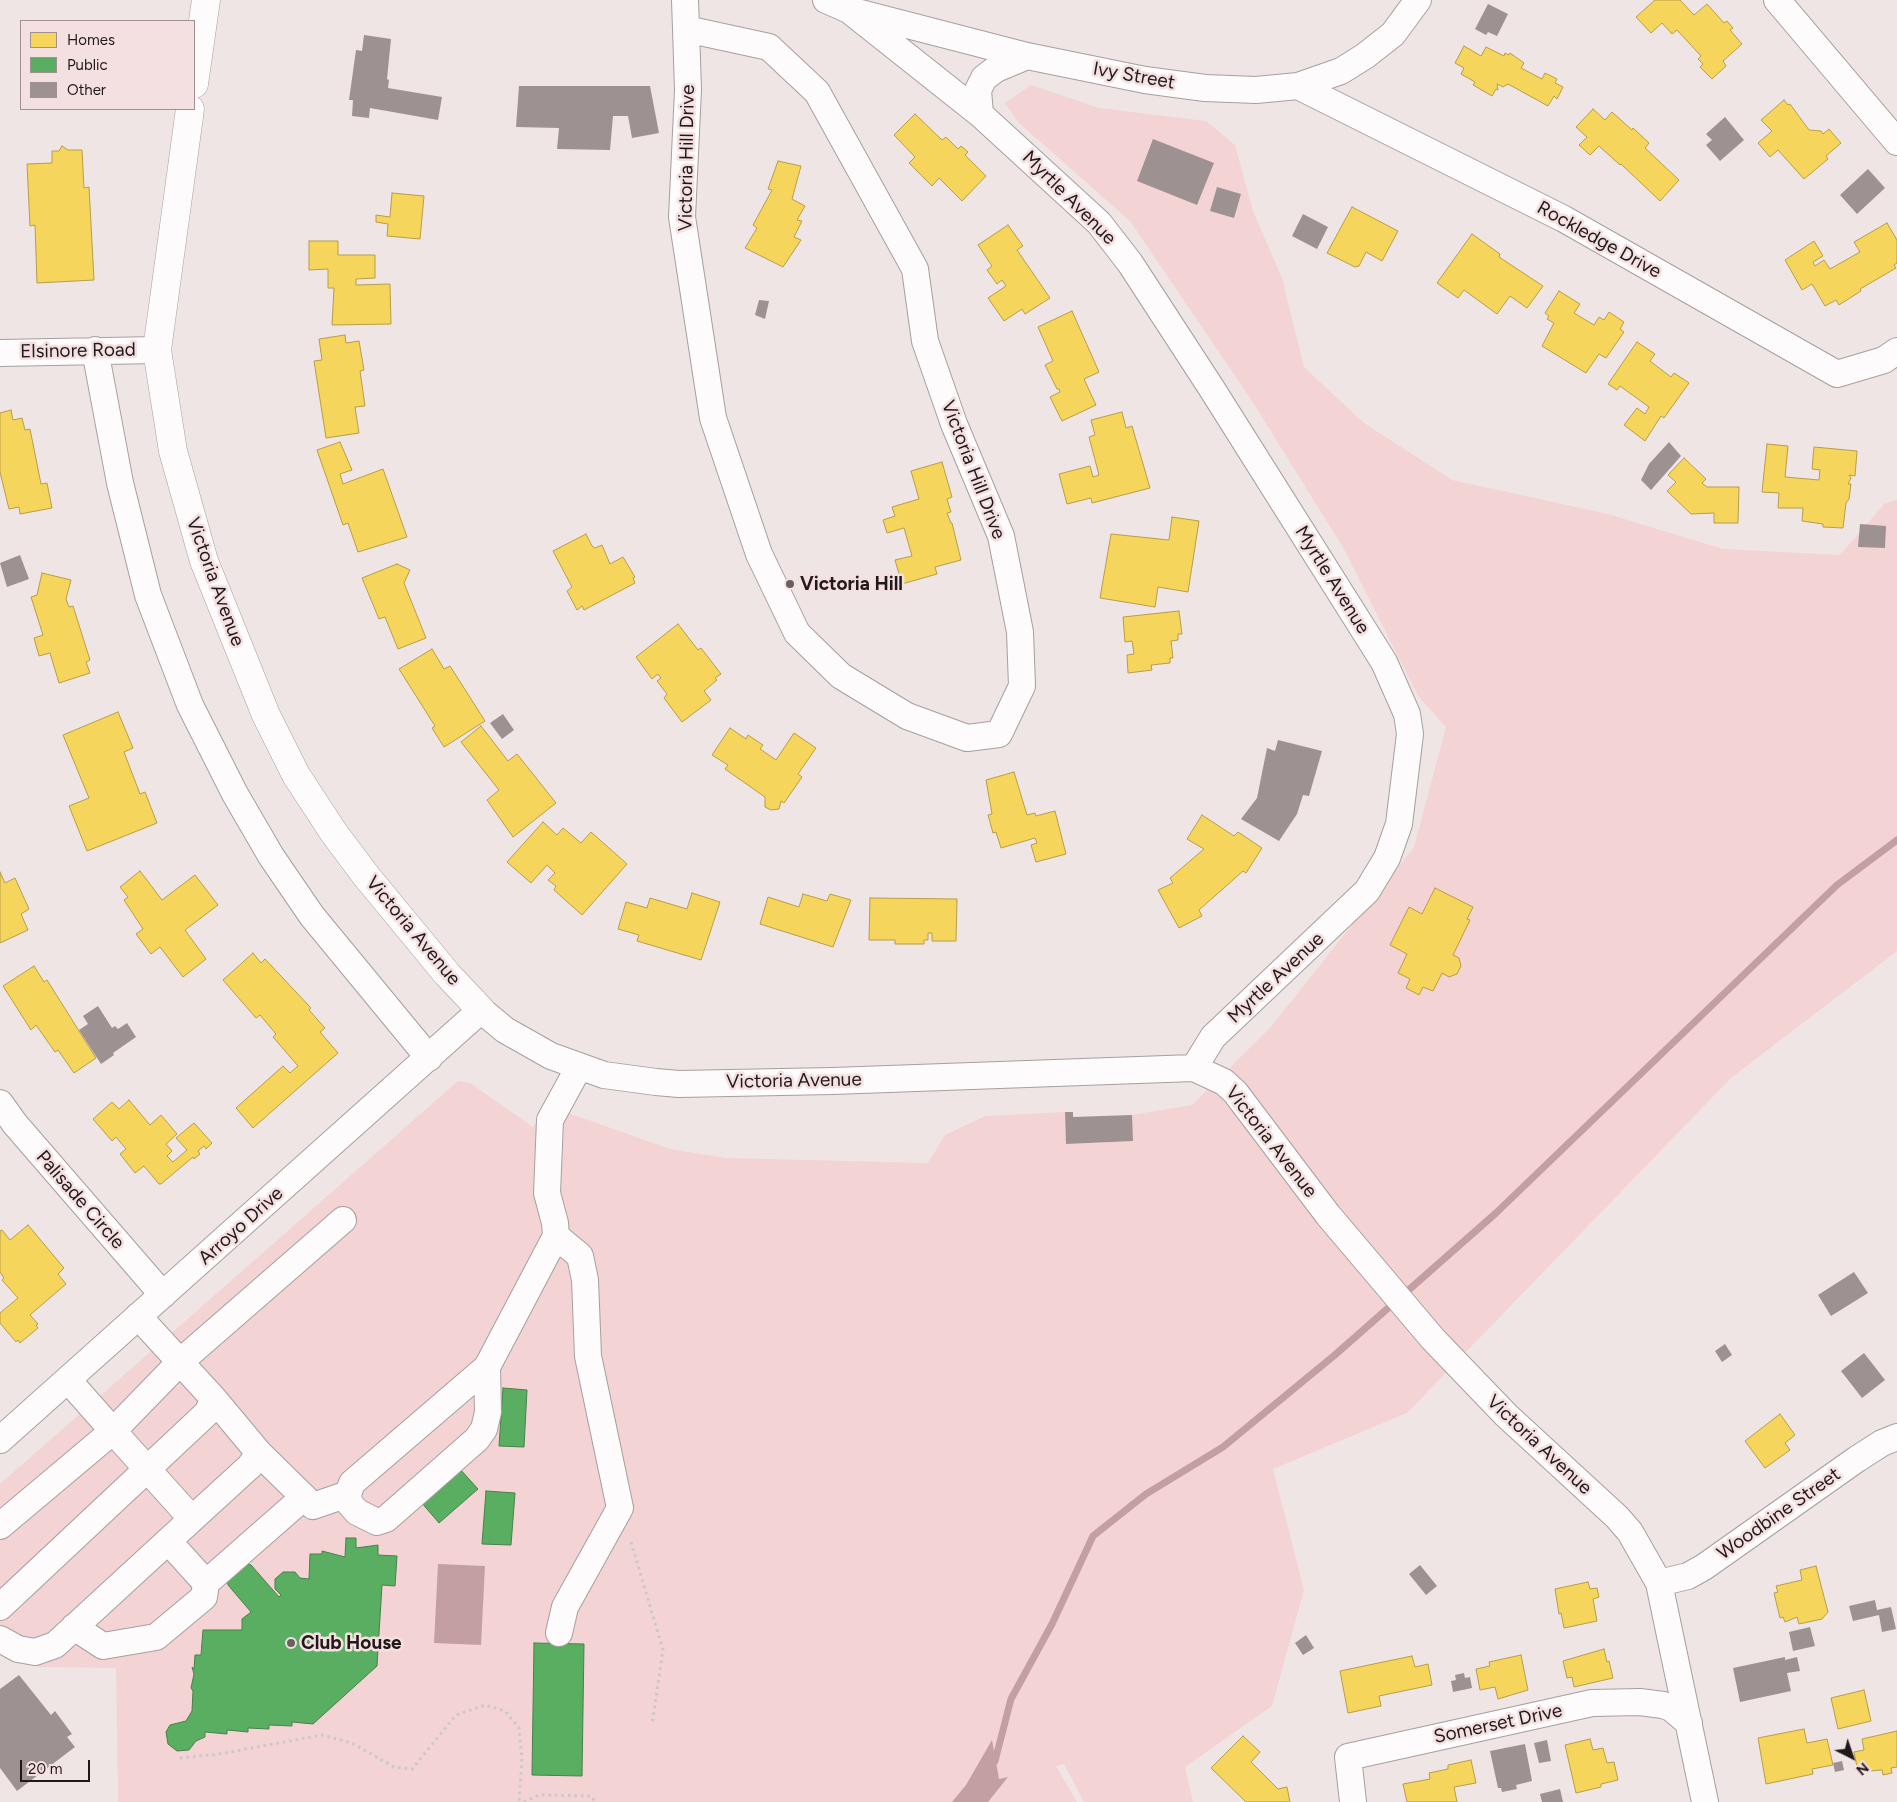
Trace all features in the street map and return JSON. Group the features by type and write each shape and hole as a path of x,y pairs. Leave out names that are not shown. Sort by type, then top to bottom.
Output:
{"main road":[{"path":"195,77 206,0"},
{"name":"Victoria Avenue","path":"190,110 157,350 173,451 204,561 266,715 296,775 334,833 447,974 481,1010"}],"street":[{"name":"Victoria Hill Drive","path":"685,0 688,90 682,218 713,418 759,554 797,633 841,676 907,716 958,735 967,738 999,734 1022,686 1020,632 1001,536 954,424 925,341 915,269 817,92 768,47 686,29"},
{"name":"Ivy Street","path":"838,5 1027,56 1145,80 1205,88 1256,90 1298,86 1341,71 1365,56 1393,34 1418,0"},
{"path":"1777,0 1897,142"},
{"name":"Myrtle Avenue","path":"838,5 980,114 1099,223 1130,263 1217,397 1384,662 1407,714 1410,734 1399,824 1387,858 1367,891 1213,1038 1194,1068"},
{"path":"980,114 978,90 984,78 996,69 1027,56"},
{"name":"Rockledge Drive","path":"1298,86 1564,219 1837,374 1884,360 1897,351"},
{"path":"94,350 120,483 148,595 190,705 240,802 271,856 306,908 429,1058"},
{"name":"Elsinore Road","path":"0,353 157,350"},
{"name":"Victoria Avenue","path":"481,1010 524,1042 550,1056 579,1067 618,1078 679,1084 833,1081 1194,1068 1210,1074 1235,1092 1328,1215 1433,1339 1512,1421 1617,1518 1641,1549 1659,1583 1705,1802"},
{"name":"Arroyo Drive","path":"0,1440 481,1010"},
{"path":"486,1367 488,1412 484,1429 477,1439 386,1519 377,1522 357,1512 349,1503 348,1494 352,1483 486,1367 556,1236 555,1223 547,1193 550,1120 579,1067"},
{"name":"Palisade Circle","path":"0,1103 15,1124 163,1295"},
{"path":"0,1526 113,1431 181,1361 342,1220"},
{"path":"556,1236 580,1256 585,1280 588,1356 620,1508 564,1607 559,1633"},
{"path":"138,1316 181,1361 259,1453 313,1506 348,1494"},
{"path":"68,1380 192,1519"},
{"path":"0,1607 207,1413 214,1399"},
{"name":"Woodbine Street","path":"1659,1583 1688,1576 1704,1567 1857,1459 1882,1443 1897,1438"},
{"path":"0,1639 18,1649 35,1652 55,1645 250,1466 259,1453"},
{"path":"74,1627 103,1646 156,1637 204,1597 206,1583 304,1497"},
{"path":"168,1541 206,1583"},
{"name":"Somerset Drive","path":"1353,1802 1348,1757 1592,1703 1640,1702 1671,1708 1689,1723"}],"path":[{"path":"620,1508 663,1650 652,1725"},
{"path":"180,1758 219,1754 322,1735 352,1743 394,1767 412,1769 456,1715 485,1705 506,1711 518,1728 522,1759 519,1802"},
{"path":"524,1802 539,1795 591,1796 595,1802"}],"shaded area":[{"path":"1031,85 1099,108 1206,121 1235,145 1253,211 1282,278 1304,367 1364,423 1452,480 1608,514 1723,549 1840,555 1885,503 1897,500 1897,951 1731,1078 1407,1413 1273,1469 1304,1590 1272,1706 1185,1767 1193,1802 1084,1802 1064,1764 1056,1766 1077,1802 118,1802 116,1668 39,1667 0,1650 0,1484 458,1081 470,1083 533,1127 546,1105 670,1149 726,1158 928,1163 945,1135 985,1116 1065,1112 1066,1144 1132,1141 1132,1115 1192,1105 1270,1028 1414,847 1446,727 1418,696 1344,549 1252,401 1130,221 1019,123 1005,103"},
{"path":"438,1564 485,1566 481,1645 434,1643"},
{"path":"992,1740 999,1779 1008,1777 988,1802 952,1802 966,1785"}],"building: Homes":[{"path":"1655,0 1680,0 1694,15 1707,4 1724,23 1727,21 1733,28 1730,30 1742,44 1723,61 1726,66 1712,79 1700,67 1703,64 1698,59 1701,56 1677,30 1672,34 1662,23 1651,33 1636,17"},
{"path":"1464,46 1481,56 1486,47 1504,56 1505,53 1509,55 1510,53 1524,63 1521,68 1542,79 1545,73 1557,79 1555,83 1563,87 1557,99 1554,96 1548,106 1508,84 1503,87 1497,84 1498,90 1496,89 1492,96 1473,85 1475,82 1461,74 1464,68 1455,63"},
{"path":"1784,100 1788,105 1790,104 1809,130 1821,131 1823,134 1829,129 1841,143 1826,156 1828,159 1804,179 1778,150 1770,157 1758,143 1772,131 1761,120"},
{"path":"1593,109 1605,120 1612,112 1632,130 1633,128 1649,143 1645,148 1679,180 1660,201 1599,146 1590,155 1579,145 1587,137 1576,127"},
{"path":"915,114 942,140 946,137 958,149 961,146 968,152 965,155 986,176 962,201 939,178 932,186 909,163 915,157 894,135"},
{"path":"62,146 68,150 82,150 84,188 89,187 94,280 37,283 35,225 30,226 27,164 52,163 52,151 59,151"},
{"path":"778,161 801,166 792,199 805,206 797,220 802,221 794,237 801,240 783,267 745,248 757,228 753,225 772,190 768,189"},
{"path":"392,193 424,196 420,239 387,236 388,224 376,222 376,215 390,217"},
{"path":"1352,207 1398,231 1382,261 1366,252 1359,266 1355,267 1327,253"},
{"path":"1887,223 1897,240 1897,263 1894,265 1896,268 1860,289 1861,291 1839,305 1836,300 1825,306 1812,284 1802,290 1785,260 1814,241 1823,256 1813,262 1815,266 1824,260 1830,269 1860,252 1854,242"},
{"path":"1008,225 1023,246 1017,250 1050,298 1025,314 1022,309 1004,321 988,298 1006,286 1002,280 997,284 987,270 992,266 978,245"},
{"path":"1472,234 1500,254 1499,257 1543,286 1527,308 1510,296 1497,314 1464,290 1458,298 1437,283"},
{"path":"309,241 338,241 338,255 375,255 375,278 356,279 356,285 390,284 391,324 332,325 334,288 328,288 328,269 309,270"},
{"path":"1559,291 1580,304 1574,313 1594,325 1599,317 1604,320 1609,312 1624,322 1620,329 1624,332 1606,358 1599,354 1586,373 1542,346 1554,323 1547,319 1549,316 1545,313"},
{"path":"1072,311 1099,372 1084,379 1096,405 1062,421 1050,397 1060,392 1045,365 1053,361 1038,327"},
{"path":"345,335 346,343 359,341 364,370 360,371 365,406 355,407 359,433 326,438 314,361 322,360 319,339"},
{"path":"1637,342 1655,354 1650,361 1671,377 1674,373 1689,383 1664,418 1661,416 1645,441 1624,425 1637,408 1645,414 1649,407 1620,386 1617,390 1608,384"},
{"path":"11,410 13,420 22,418 25,430 30,429 41,484 47,483 52,508 20,514 19,507 9,509 0,472 0,413"},
{"path":"1122,412 1126,428 1132,426 1150,488 1092,503 1091,498 1067,504 1059,474 1090,466 1093,477 1099,475 1089,437 1095,435 1091,420"},
{"path":"340,442 352,470 340,474 343,484 383,469 407,537 358,552 348,523 343,525 317,450"},
{"path":"1767,444 1788,446 1785,477 1819,480 1820,470 1812,469 1814,447 1857,451 1855,476 1849,475 1851,478 1848,484 1851,484 1849,499 1846,503 1843,528 1823,527 1823,524 1802,521 1803,508 1778,508 1779,493 1762,492"},
{"path":"1684,458 1706,479 1702,483 1707,487 1739,487 1738,523 1714,523 1714,513 1691,514 1667,491 1676,482 1668,475"},
{"path":"942,462 952,497 947,499 951,512 947,513 952,523 961,560 935,567 937,574 902,584 895,560 912,556 904,528 887,533 883,520 895,516 892,507 919,499 911,471"},
{"path":"1172,517 1199,521 1188,592 1158,587 1155,607 1100,598 1111,534 1169,540"},
{"path":"586,534 592,546 595,548 602,545 610,564 623,557 635,577 633,578 635,583 584,610 582,606 577,610 567,591 572,587 553,551"},
{"path":"397,564 410,570 404,583 426,638 398,649 385,617 379,619 362,578"},
{"path":"42,573 71,580 66,599 69,607 73,606 90,660 86,662 90,673 59,683 50,653 39,656 34,638 43,635 31,597 37,595"},
{"path":"1179,611 1182,634 1178,634 1178,640 1171,641 1173,658 1170,658 1170,663 1151,665 1152,670 1128,673 1127,655 1134,654 1132,641 1125,642 1123,617"},
{"path":"678,624 698,650 701,648 721,674 704,691 711,700 682,722 664,698 667,694 657,681 661,678 658,674 652,679 636,657"},
{"path":"432,649 444,669 450,666 485,721 444,747 432,728 435,726 399,669"},
{"path":"118,712 133,748 124,752 140,794 145,792 157,823 87,851 69,806 89,798 63,735"},
{"path":"481,726 508,761 517,754 556,803 513,837 487,800 499,790 461,742"},
{"path":"730,728 746,739 748,735 763,745 760,749 776,760 794,733 816,748 798,774 802,777 784,803 781,801 779,809 771,810 765,807 765,797 725,769 728,765 712,755"},
{"path":"1014,772 1027,815 1035,813 1036,816 1055,811 1066,854 1036,862 1031,845 1037,843 1035,838 1001,848 996,832 993,833 988,815 992,814 986,780"},
{"path":"1202,815 1234,836 1238,832 1262,848 1246,873 1243,871 1199,910 1202,916 1179,928 1158,890 1173,883 1170,878 1204,849 1187,839"},
{"path":"543,822 557,835 563,828 581,843 591,832 627,864 582,915 554,890 556,886 548,880 555,873 547,865 531,883 507,862"},
{"path":"140,871 162,900 195,875 218,905 185,930 206,959 183,977 160,947 151,954 136,934 143,929 124,900 128,897 120,887"},
{"path":"0,872 5,883 15,878 29,909 21,914 28,930 0,943"},
{"path":"1435,888 1473,907 1467,919 1470,920 1453,955 1459,958 1461,966 1457,974 1449,977 1442,973 1433,991 1423,987 1419,995 1406,988 1410,979 1398,973 1407,954 1390,945 1409,907 1422,914"},
{"path":"692,893 720,902 701,960 637,941 639,935 618,929 626,902 647,908 650,898 687,909"},
{"path":"803,894 827,901 830,894 851,900 833,947 760,924 768,897 799,907"},
{"path":"870,898 957,899 956,941 932,941 932,933 928,933 928,940 924,940 924,944 895,944 895,940 869,940"},
{"path":"253,953 261,963 265,959 311,1008 309,1010 325,1028 320,1032 338,1053 253,1128 236,1108 283,1066 290,1073 298,1066 273,1037 276,1034 260,1015 256,1018 223,980"},
{"path":"34,966 44,982 47,980 96,1058 74,1073 58,1050 55,1052 36,1025 31,1030 3,986"},
{"path":"129,1100 150,1125 161,1115 177,1134 166,1144 172,1151 167,1156 173,1162 187,1150 176,1138 194,1123 212,1143 206,1149 204,1146 198,1151 200,1154 194,1159 193,1157 161,1184 144,1166 135,1173 120,1154 126,1149 116,1137 112,1141 93,1119 112,1102 119,1109"},
{"path":"28,1225 64,1268 58,1274 66,1284 30,1315 38,1324 36,1325 38,1328 20,1343 18,1340 16,1342 0,1323 0,1313 18,1298 2,1280 4,1278 0,1272 0,1231 2,1230 10,1240"},
{"path":"1780,1414 1795,1435 1785,1443 1790,1450 1765,1468 1745,1441"},
{"path":"1816,1566 1828,1612 1822,1619 1799,1624 1797,1617 1785,1622 1783,1617 1780,1618 1774,1593 1778,1592 1776,1586 1802,1580 1800,1570"},
{"path":"1588,1582 1590,1589 1597,1588 1599,1597 1593,1599 1597,1621 1564,1628 1561,1613 1559,1614 1555,1589"},
{"path":"1604,1649 1613,1678 1574,1687 1572,1677 1567,1678 1563,1661"},
{"path":"1521,1655 1528,1690 1498,1699 1495,1687 1480,1690 1476,1669 1490,1666 1489,1662"},
{"path":"1412,1656 1415,1667 1428,1664 1432,1685 1379,1696 1381,1706 1348,1713 1340,1671"},
{"path":"1864,1690 1871,1721 1838,1729 1831,1698"},
{"path":"1804,1729 1807,1743 1827,1739 1833,1765 1812,1769 1813,1774 1766,1784 1758,1738"},
{"path":"1897,1731 1897,1767 1891,1768 1892,1773 1883,1775 1882,1770 1858,1772 1854,1752 1864,1750 1862,1739"},
{"path":"1243,1736 1260,1752 1251,1762 1278,1789 1287,1787 1290,1802 1246,1802 1211,1768"},
{"path":"1590,1739 1593,1750 1603,1748 1607,1763 1614,1762 1618,1780 1601,1784 1601,1787 1576,1793 1565,1745"},
{"path":"1471,1760 1476,1783 1454,1787 1457,1802 1407,1802 1403,1784 1430,1779 1429,1773 1448,1769 1448,1765"}],"building: Public":[{"path":"503,1388 527,1390 524,1447 499,1446"},
{"path":"459,1468 478,1489 439,1523 421,1502"},
{"path":"486,1491 515,1493 511,1545 482,1544"},
{"name":"Club House","path":"346,1538 356,1538 356,1548 378,1545 378,1555 397,1556 395,1586 382,1585 377,1666 313,1724 292,1722 292,1726 269,1725 269,1729 248,1728 248,1732 227,1730 227,1734 205,1732 205,1737 196,1741 189,1750 177,1751 168,1744 166,1732 170,1725 186,1721 192,1711 193,1691 191,1688 194,1674 192,1667 194,1669 195,1655 201,1655 203,1630 242,1630 242,1619 251,1612 228,1585 227,1575 240,1563 251,1565 279,1597 281,1595 275,1589 275,1579 283,1572 295,1572 300,1578 309,1579 310,1554 322,1554 322,1551 345,1557"},
{"path":"534,1643 584,1644 582,1776 532,1775"}],"building: Other":[{"path":"1488,4 1508,14 1497,36 1488,32 1486,35 1475,29"},
{"path":"364,35 391,39 387,79 389,80 388,88 442,97 438,120 370,108 369,118 352,116 353,100 349,100 356,50 362,51"},
{"path":"519,86 650,86 659,133 632,138 628,116 613,116 610,150 557,149 559,128 516,127"},
{"path":"1725,117 1744,140 1720,161 1706,145 1712,140 1706,134"},
{"path":"1153,139 1214,163 1197,205 1137,181"},
{"path":"1868,169 1885,188 1857,214 1840,195"},
{"path":"1217,187 1241,194 1234,218 1210,211"},
{"path":"1303,214 1328,227 1317,249 1292,236"},
{"path":"759,300 769,301 765,319 755,315"},
{"path":"1669,442 1681,456 1651,490 1641,480 1649,464"},
{"path":"1860,524 1886,526 1885,548 1858,547"},
{"path":"20,555 29,579 7,587 0,563"},
{"path":"503,714 514,730 502,739 490,723"},
{"path":"1278,740 1322,751 1309,796 1303,795 1297,814 1279,841 1241,819 1257,798 1267,748 1275,751"},
{"path":"98,1006 112,1028 115,1026 118,1029 127,1023 136,1037 101,1064 79,1030 88,1024 83,1016"},
{"path":"1065,1112 1073,1112 1073,1117 1132,1115 1133,1141 1066,1144"},
{"path":"1854,1272 1868,1293 1831,1316 1818,1295"},
{"path":"1725,1344 1732,1355 1722,1362 1715,1351"},
{"path":"1864,1353 1885,1380 1862,1398 1841,1371"},
{"path":"1420,1565 1437,1586 1426,1595 1409,1574"},
{"path":"1875,1600 1877,1610 1891,1607 1896,1629 1882,1632 1879,1615 1853,1621 1849,1606"},
{"path":"1810,1627 1815,1646 1793,1651 1789,1632"},
{"path":"1306,1635 1314,1648 1303,1655 1295,1643"},
{"path":"1785,1657 1785,1660 1797,1657 1800,1671 1787,1673 1791,1691 1740,1702 1733,1668"},
{"path":"1464,1673 1465,1678 1470,1677 1472,1688 1453,1692 1451,1681 1456,1680 1455,1675"},
{"path":"19,1675 51,1715 55,1711 72,1734 67,1737 75,1747 17,1791 0,1768 0,1689"},
{"path":"1547,1740 1551,1761 1539,1763 1534,1743"},
{"path":"1525,1744 1532,1781 1516,1785 1517,1789 1502,1792 1501,1788 1498,1788 1490,1751"},
{"path":"1842,1761 1844,1770 1835,1772 1833,1763"},
{"path":"1560,1789 1563,1802 1542,1802 1540,1794"}],"waterway":[{"path":"991,1766 995,1761 1011,1699 1052,1624 1093,1536 1146,1494 1223,1447 1336,1354 1496,1213 1837,885 1897,840"}],"place":[{"name":"Victoria Hill","path":"790,584"},
{"name":"Club House","path":"291,1643"}]}
